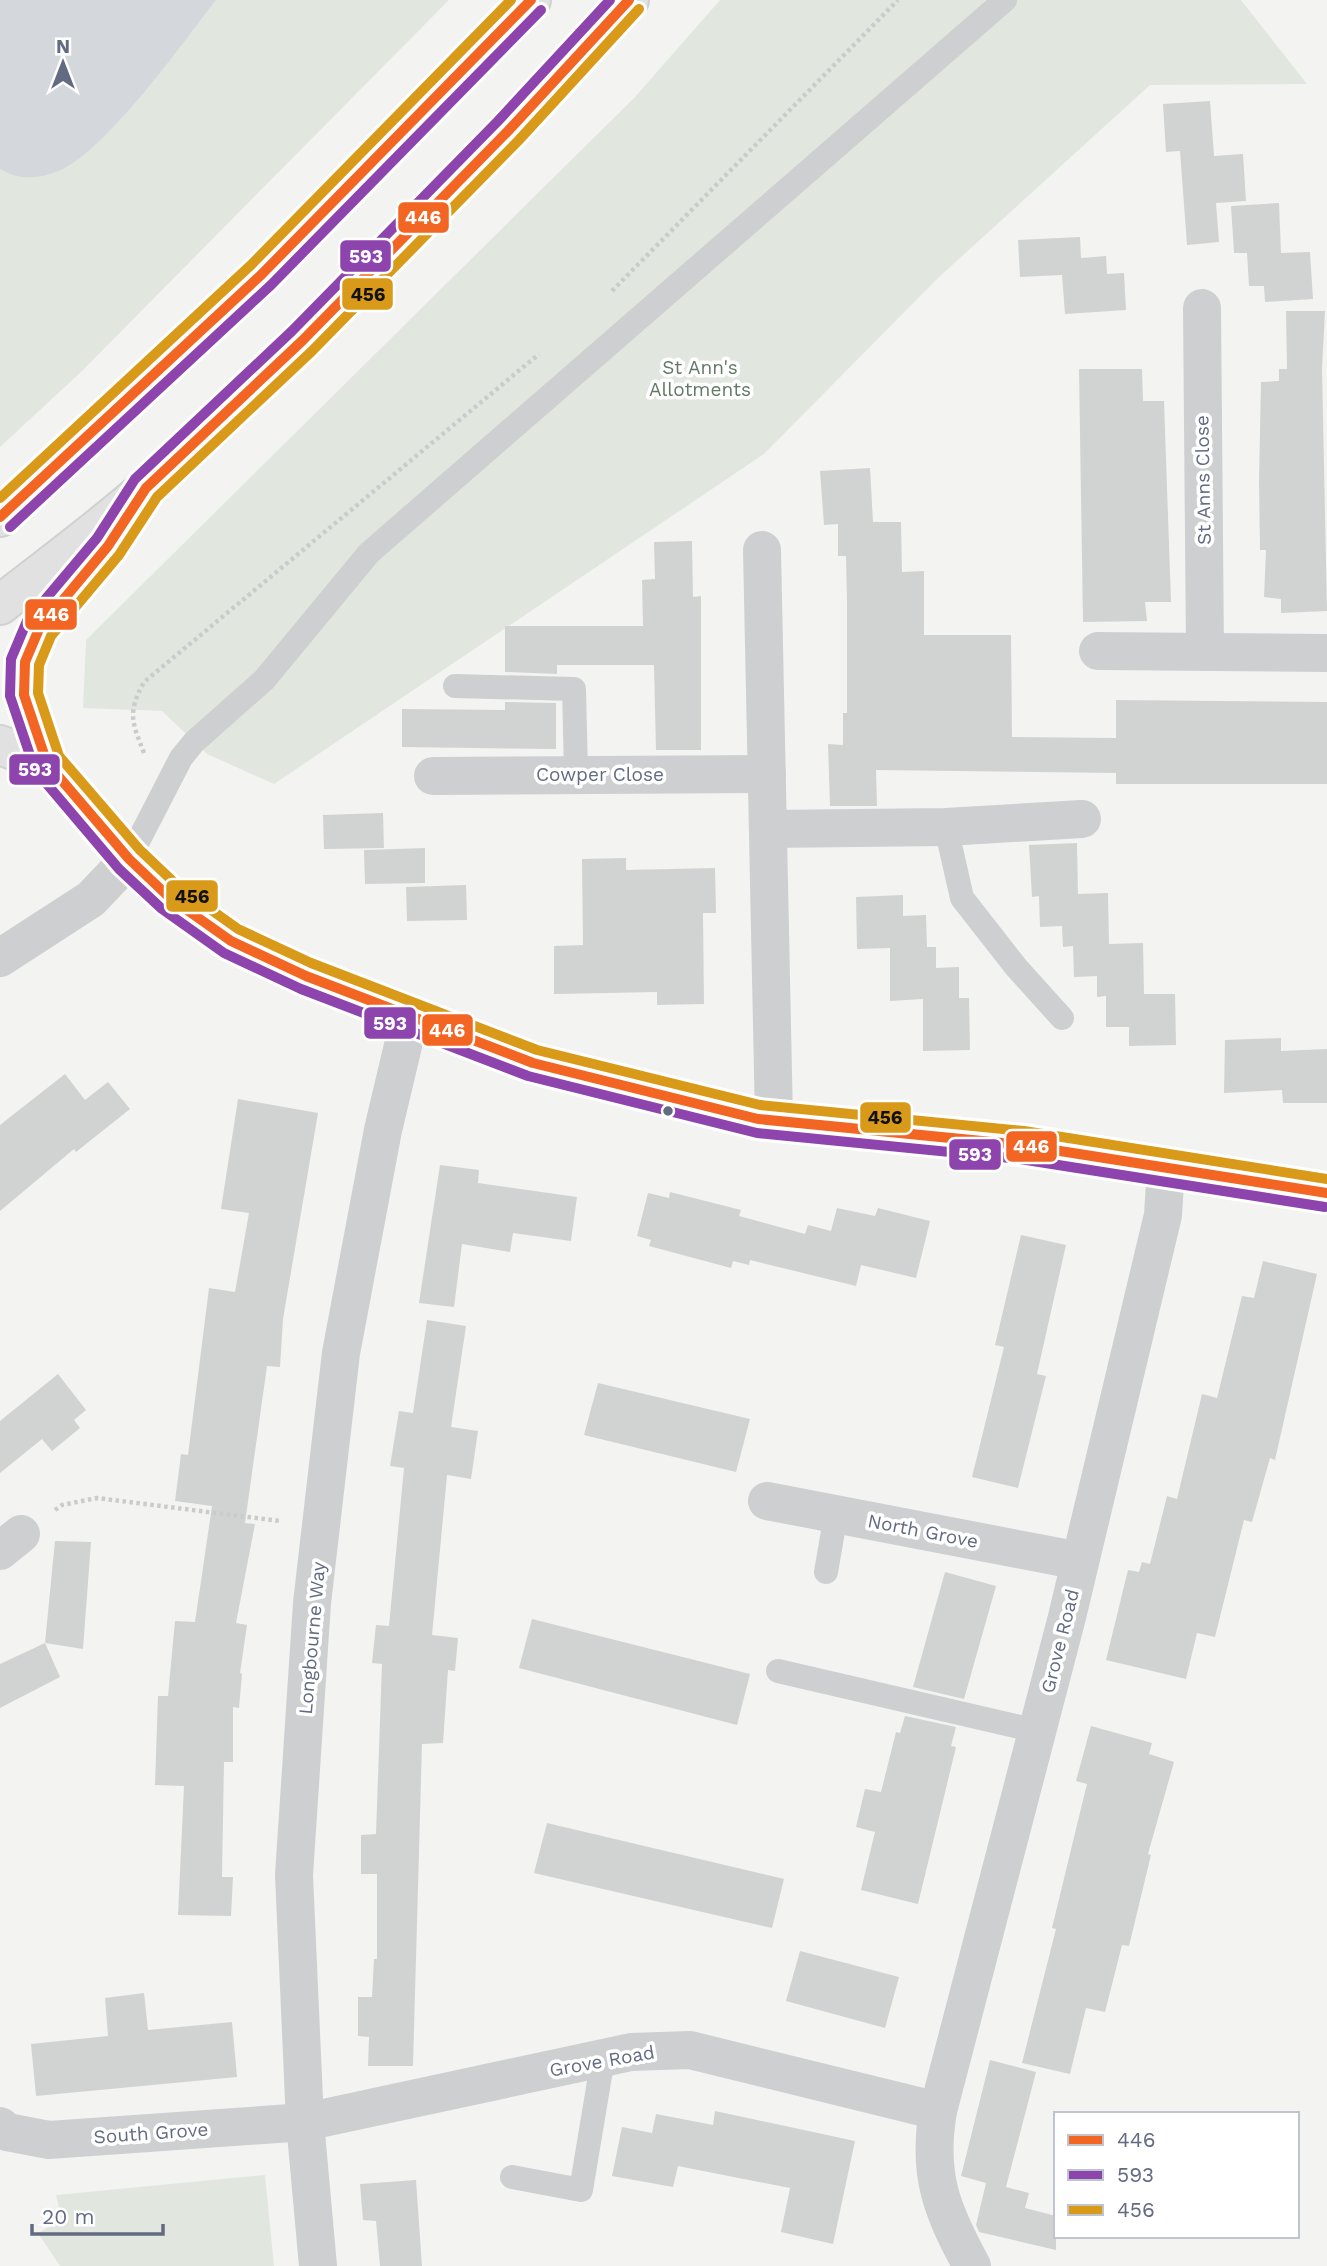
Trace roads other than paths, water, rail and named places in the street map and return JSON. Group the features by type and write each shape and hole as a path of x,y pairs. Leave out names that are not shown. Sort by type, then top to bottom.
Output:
{"main road":[{"path":"0,517 261,275 531,0"},
{"path":"0,605 146,488 302,341 508,131 629,0"},
{"path":"146,488 108,546 39,629 24,662 24,695 47,764 129,859 170,898 231,941 306,976 533,1063 640,1092 774,1120 1022,1145 1327,1193"},
{"path":"0,663 24,695"},
{"path":"0,745 47,764"}],"street":[{"name":"St Anns Close","path":"1202,308 1205,652"},
{"path":"762,550 774,1120"},
{"path":"1098,651 1327,653"},
{"name":"Cowper Close","path":"433,776 576,773 767,774"},
{"path":"768,830 946,827 1082,819"},
{"path":"0,958 91,899 129,859"},
{"name":"Longbourne Way","path":"317,2266 305,2122 294,1875 312,1602 323,1526 341,1353 383,1130 410,1016"},
{"name":"Grove Road","path":"972,2266 938,2196 933,2162 938,2111 1080,1561 1163,1215 1166,1167"},
{"name":"North Grove","path":"767,1501 1080,1561"},
{"name":"Grove Road","path":"305,2122 631,2052 690,2050 938,2111"},
{"name":"South Grove","path":"0,2126 7,2132 49,2140 305,2122"}],"lane":[{"path":"129,859 181,758 194,741 264,680 369,553 1005,0"},
{"path":"454,686 574,689 576,773"},
{"path":"946,827 962,898 1016,967 1062,1018"},
{"path":"826,1573 836,1514"},
{"path":"778,1671 1037,1731"},
{"path":"512,2177 581,2190 603,2058"}],"park label":[{"name":"St Ann's Allotments","path":"700,378"}]}
